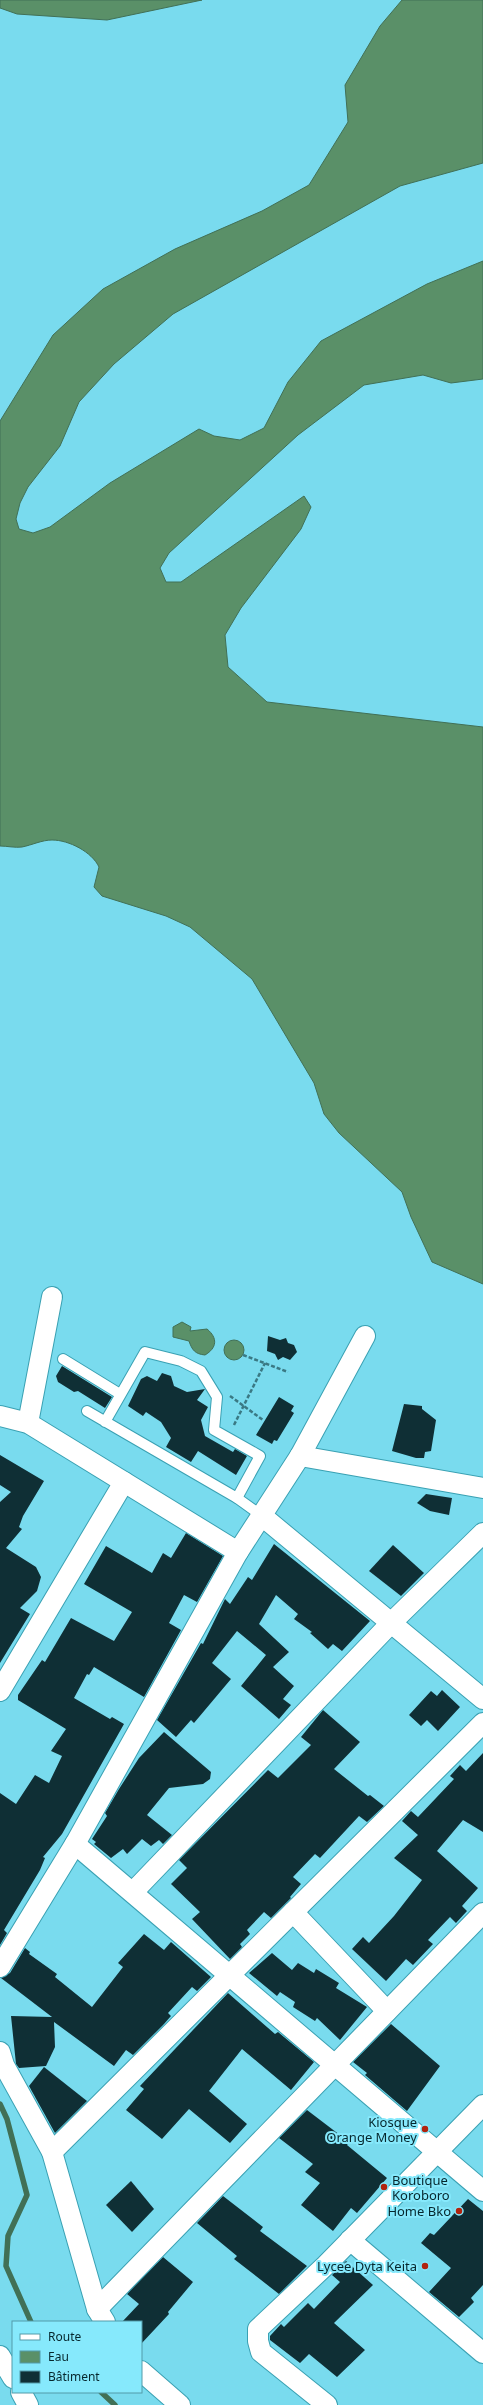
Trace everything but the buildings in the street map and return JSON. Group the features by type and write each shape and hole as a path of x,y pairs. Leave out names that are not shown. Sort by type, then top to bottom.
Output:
{"street":[{"path":"28,1423 52,1297"},
{"path":"0,1967 75,1844 238,1552 300,1456 365,1336"},
{"path":"0,1417 28,1423 238,1552"},
{"path":"300,1456 483,1488"},
{"path":"0,1691 124,1482"},
{"path":"262,1516 392,1622 483,1699"},
{"path":"133,1892 392,1622 483,1533"},
{"path":"52,2152 483,1724"},
{"path":"75,1844 483,2191"},
{"path":"293,1912 387,2011"},
{"path":"101,2315 335,2065 483,1913"},
{"path":"0,2052 4,2065 52,2152 101,2315"},
{"path":"327,2405 261,2352 258,2341 258,2330 350,2240 483,2105"},
{"path":"350,2240 483,2353"},
{"path":"0,2356 12,2376"},
{"path":"142,2372 180,2405"},
{"path":"22,2393 28,2405"}],"lane":[{"path":"106,1422 120,1394 145,1352 181,1361 201,1371 217,1397 214,1430 260,1456 237,1498"},
{"path":"63,1358 120,1394"},
{"path":"87,1411 237,1498 262,1516"}],"path":[{"path":"243,1355 288,1372"},
{"path":"228,1438 265,1363"},
{"path":"217,1397 230,1396 264,1420"}],"water":[{"path":"0,0 202,0 107,20 17,14 0,8"},
{"path":"402,0 483,0 483,163 400,186 173,314 114,364 79,402 60,446 28,487 20,503 16,519 19,529 33,533 50,527 110,483 199,429 214,436 240,440 264,428 288,382 321,341 427,284 483,261 483,379 451,383 423,375 364,385 298,435 169,553 160,568 166,582 181,582 304,496 311,507 301,529 241,608 225,635 228,667 267,702 483,727 483,1284 432,1262 411,1217 402,1192 339,1133 324,1114 314,1083 252,979 190,927 166,916 102,896 94,887 99,867 91,856 79,848 66,842 52,840 22,847 0,846 0,421 53,335 103,289 175,249 262,211 309,185 348,122 345,85 380,26"},
{"path":"182,1322 191,1327 190,1331 207,1329 211,1332 215,1343 209,1352 205,1355 196,1353 191,1347 189,1341 173,1337 173,1327"},
{"path":"234,1340 241,1343 244,1350 241,1357 234,1360 227,1357 224,1350 227,1343"}],"waterway":[{"path":"0,2104 7,2119 27,2195 8,2236 6,2266 31,2321"},
{"path":"102,2393 115,2405"}],"place":[{"name":"Kiosque Orange Money","path":"425,2129"},
{"name":"Boutique Koroboro","path":"384,2187"},
{"name":"Home Bko","path":"459,2211"},
{"name":"Lycee Dyta Keita","path":"425,2266"}]}
